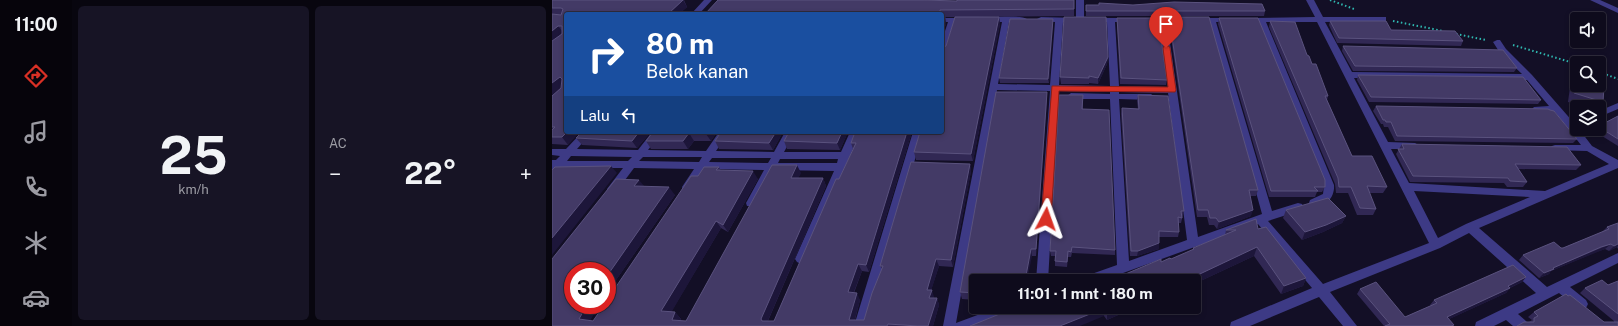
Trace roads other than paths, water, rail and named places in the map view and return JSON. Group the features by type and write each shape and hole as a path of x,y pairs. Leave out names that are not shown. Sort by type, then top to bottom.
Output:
{"street":[{"path":"697,12 708,0"},
{"path":"1080,0 1080,20"},
{"path":"1310,0 1320,20 1338,46 1349,75 1369,106 1385,145 1436,245"},
{"path":"1594,0 1618,11"},
{"path":"949,326 975,167 1006,19"},
{"path":"944,20 1383,19"},
{"path":"944,46 952,20"},
{"path":"1042,274 1059,20"},
{"path":"1111,20 1123,268"},
{"path":"1163,20 1193,243"},
{"path":"1212,20 1264,218 1351,326"},
{"path":"1106,274 1264,218 1323,200 1330,192 1326,178 1261,20"},
{"path":"1499,48 1529,77 1556,109 1570,121"},
{"path":"1349,75 1529,77"},
{"path":"992,91 1173,93"},
{"path":"1606,111 1618,106"},
{"path":"1524,109 1556,109"},
{"path":"554,167 585,134"},
{"path":"608,195 655,134"},
{"path":"680,198 723,134"},
{"path":"745,215 789,134"},
{"path":"797,268 854,134"},
{"path":"860,326 912,165 918,134"},
{"path":"1582,136 1589,148"},
{"path":"1385,145 1424,146"},
{"path":"1549,148 1589,148 1618,164"},
{"path":"552,152 845,156"},
{"path":"1236,326 1321,290 1436,245 1470,227 1618,164"},
{"path":"554,167 631,165 840,167"},
{"path":"1406,187 1546,194"},
{"path":"1470,227 1546,294"},
{"path":"1481,326 1561,287 1616,263"},
{"path":"1561,287 1590,311"},
{"path":"1508,313 1522,326"},
{"path":"961,326 994,314"}]}
